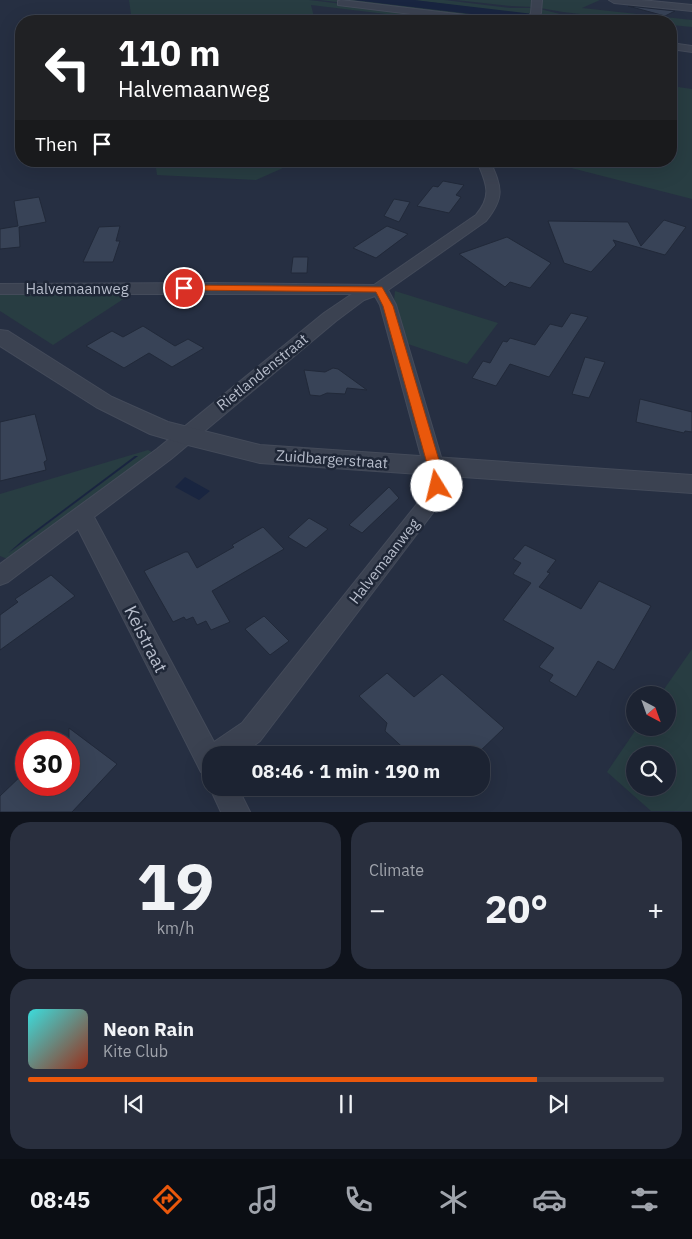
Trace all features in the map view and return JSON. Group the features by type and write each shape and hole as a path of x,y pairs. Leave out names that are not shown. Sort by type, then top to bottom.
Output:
{"street":[{"path":"533,15 537,0"},
{"path":"614,0 692,8"},
{"path":"341,3 440,15"},
{"path":"677,47 692,49"},
{"name":"Rietlandenstraat","path":"0,576 184,436 330,317 358,297 379,289 481,218 494,200 493,186 485,167"},
{"name":"Halvemaanweg","path":"0,289 379,289 388,306 434,467 437,486 430,502 251,732 232,746"},
{"name":"Zuidbargerstraat","path":"0,336 104,402 159,428 184,436 260,454 692,484"},
{"name":"Keistraat","path":"82,515 205,746"},
{"path":"228,796 236,812"}],"green space":[{"path":"129,0 309,0 435,15 394,15 311,5 314,15 131,15"},
{"path":"320,0 354,0 478,15 447,15"},
{"path":"414,0 444,0 511,8 532,8 532,15"},
{"path":"456,0 533,0 533,7 511,6"},
{"path":"540,0 600,0 582,8 646,15 589,15 540,8"},
{"path":"540,9 570,15 539,15 541,14"},
{"path":"677,18 692,20 692,27 677,26"},
{"path":"677,87 692,89 692,199 567,167 677,167"},
{"path":"156,167 284,167 256,180 157,175"},
{"path":"104,290 128,296 53,345 0,311 0,292"},
{"path":"395,291 498,323 467,364 408,344 394,300"},
{"path":"148,450 154,453 10,560 0,556 0,494","holes":["135,456 138,456 9,553 23,540"]},
{"path":"692,649 692,811 651,811 634,796 676,796 676,746 626,746 626,789 607,772 632,736 676,736 676,686 666,686"}],"water":[{"path":"354,0 414,0 541,15 480,15"},
{"path":"135,456 138,456 8,553 23,540"},
{"path":"185,477 210,491 199,500 175,487"}],"building":[{"path":"628,6 675,11 667,15"},
{"path":"443,181 464,185 456,195 461,197 449,213 417,206 433,186 438,187"},
{"path":"39,197 46,222 19,227 20,247 0,249 0,229 18,226 14,201"},
{"path":"394,199 410,202 399,222 384,216"},
{"path":"664,220 686,227 665,255 613,240 616,245 591,272 564,263 548,221 628,222 641,246"},
{"path":"120,226 116,241 120,241 113,262 83,262 99,227"},
{"path":"387,226 408,234 376,258 353,248"},
{"path":"507,237 551,263 530,288 510,282 505,287 459,254"},
{"path":"293,257 308,257 307,273 291,273"},
{"path":"571,313 588,317 549,377 510,364 496,386 472,378 483,361 490,363 503,341 507,342 510,338 535,345 550,324 562,327"},
{"path":"143,326 175,346 188,339 204,348 172,367 149,353 124,368 86,346 112,331 123,337"},
{"path":"585,357 605,362 589,398 572,394"},
{"path":"333,368 338,369 367,390 347,388 345,394 327,393 320,396 310,395 304,370 325,372"},
{"path":"640,399 692,412 692,432 685,431 684,433 636,422"},
{"path":"35,414 47,460 44,462 46,470 0,481 0,422"},
{"path":"389,487 399,498 362,533 349,525"},
{"path":"309,518 328,529 306,548 288,537"},
{"path":"263,527 284,549 212,591 230,622 211,630 206,621 197,625 193,617 186,620 184,617 173,622 144,571 185,552 188,552 197,568 234,547 232,545"},
{"path":"525,545 556,560 547,572 550,573 539,587 581,609 599,581 651,606 614,670 598,661 576,697 549,681 553,675 539,667 554,648 503,620 531,583 513,574 521,563 513,559"},
{"path":"51,575 75,596 0,650 0,615 18,602 15,599"},
{"path":"264,616 289,641 270,655 245,629"},
{"path":"387,673 414,697 442,674 504,728 485,746 401,746 385,731 387,723 359,696"},
{"path":"80,736 117,764 72,812 0,812 0,796 15,782 15,796 80,796"}],"route":[{"path":"184,288 379,289 388,306 434,467 437,486"}]}
